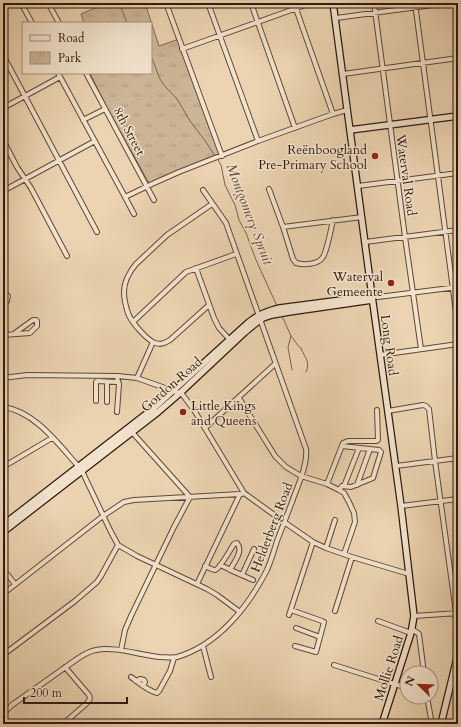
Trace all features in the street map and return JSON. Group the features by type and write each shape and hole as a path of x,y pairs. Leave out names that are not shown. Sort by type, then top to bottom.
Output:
{"main road":[{"name":"Long Road","path":"333,3 370,280 374,298 374,312 396,466 414,617"},
{"path":"350,130 458,116"},
{"path":"370,280 365,292 359,300 374,312"},
{"name":"Gordon Road","path":"130,430 173,391 259,318 279,311 328,301 374,298"},
{"name":"Gordon Road","path":"3,532 80,469 180,393 232,342"},
{"name":"Gordon Road","path":"3,525 80,469"},
{"name":"Mollie Road","path":"382,724 412,631 414,617"},
{"path":"441,724 458,654"}],"street":[{"path":"21,3 31,22"},
{"path":"48,3 58,22"},
{"path":"166,3 219,157"},
{"path":"208,3 258,141"},
{"path":"251,3 295,128"},
{"path":"294,3 333,114"},
{"path":"182,49 311,3"},
{"name":"Waterval Road","path":"374,3 421,349"},
{"path":"336,18 375,13 415,5 448,3"},
{"path":"455,3 458,23"},
{"path":"415,5 446,231 456,287 458,327"},
{"path":"3,55 97,232"},
{"path":"343,74 458,58"},
{"name":"8th Street","path":"87,74 154,200"},
{"path":"3,108 59,75 134,214"},
{"path":"83,120 105,109"},
{"path":"125,197 179,172 258,141 347,110"},
{"path":"3,140 31,188 67,256"},
{"path":"3,191 95,141"},
{"path":"358,186 458,173"},
{"path":"269,189 296,263 305,264 316,262 322,258 325,252 333,220"},
{"name":"Helderberg Road","path":"3,714 12,705 86,653 104,648 150,656 174,658 203,646 232,622 267,571 301,476 306,458 306,449 226,223 203,190"},
{"path":"209,305 170,340 163,343 153,342 133,322 128,314 124,286 136,264 168,235 212,204"},
{"path":"283,227 362,217"},
{"path":"365,242 458,230"},
{"path":"133,322 184,274 196,268 236,254"},
{"path":"196,268 217,324 232,342"},
{"path":"374,298 456,287"},
{"path":"3,291 8,296 7,301 3,306"},
{"path":"3,335 30,333 37,326 37,321 35,319 32,320 15,334"},
{"path":"137,378 153,342"},
{"path":"380,355 458,344"},
{"path":"205,428 275,364"},
{"path":"3,378 27,375 118,376 137,378 180,393 185,397 205,428 242,494 313,542 352,557 409,574"},
{"path":"117,412 119,384 118,376"},
{"path":"96,401 96,382 118,381"},
{"path":"107,382 107,402"},
{"path":"239,398 275,456 286,467 301,476 327,484 344,493 354,513 355,522 344,554"},
{"path":"388,411 423,405 428,407 429,410 458,627"},
{"path":"3,407 26,415 37,423 80,469 118,545 137,556 197,584 217,595 240,612"},
{"path":"327,484 343,443 348,441 378,440 377,410"},
{"path":"130,430 190,497"},
{"path":"3,467 52,438"},
{"path":"342,446 380,450 381,452 374,478 351,487 344,486"},
{"path":"339,490 342,486 344,486 358,448"},
{"path":"357,485 370,449"},
{"path":"396,466 458,458"},
{"path":"3,594 103,516 124,502 130,500 242,494"},
{"path":"197,584 242,494"},
{"path":"121,650 125,630 174,527 190,497"},
{"path":"401,506 458,498"},
{"path":"326,548 335,520"},
{"path":"289,615 313,542"},
{"path":"205,566 215,570 218,568 234,544 237,543 240,546 240,551 230,570"},
{"path":"3,655 75,601 97,582 118,545"},
{"path":"242,575 254,549"},
{"path":"335,611 352,557"},
{"path":"220,565 230,570 253,580 242,575 230,570"},
{"path":"3,569 15,584"},
{"path":"290,610 323,621 324,623 316,652 295,646"},
{"path":"414,617 457,613"},
{"path":"378,622 419,634 423,665"},
{"path":"296,628 320,637"},
{"path":"203,646 210,677"},
{"path":"131,677 143,686 157,693 170,671 174,658"},
{"path":"334,665 399,685"},
{"path":"63,724 90,701 89,695 65,667"},
{"path":"428,705 432,724"}],"green space":[{"path":"102,3 145,3 151,22 84,22 81,14 102,5"},
{"path":"152,24 159,46 179,39 221,155 149,183 107,108 90,74 152,74"}],"waterway":[{"name":"Montgomery Spruit","path":"121,3 120,5 127,22"},
{"name":"Montgomery Spruit","path":"152,59 160,79 177,99 190,121 215,156"},
{"name":"Montgomery Spruit","path":"217,158 221,165 225,185 235,205 239,220 277,306"},
{"name":"Montgomery Spruit","path":"282,316 291,336 288,347 292,370"},
{"path":"291,336 301,348 306,359 308,365 306,372"}],"place":[{"name":"Reënboogland Pre-Primary School","path":"375,156"},
{"name":"Waterval Gemeente","path":"391,283"},
{"name":"Little Kings and Queens","path":"183,412"}]}
